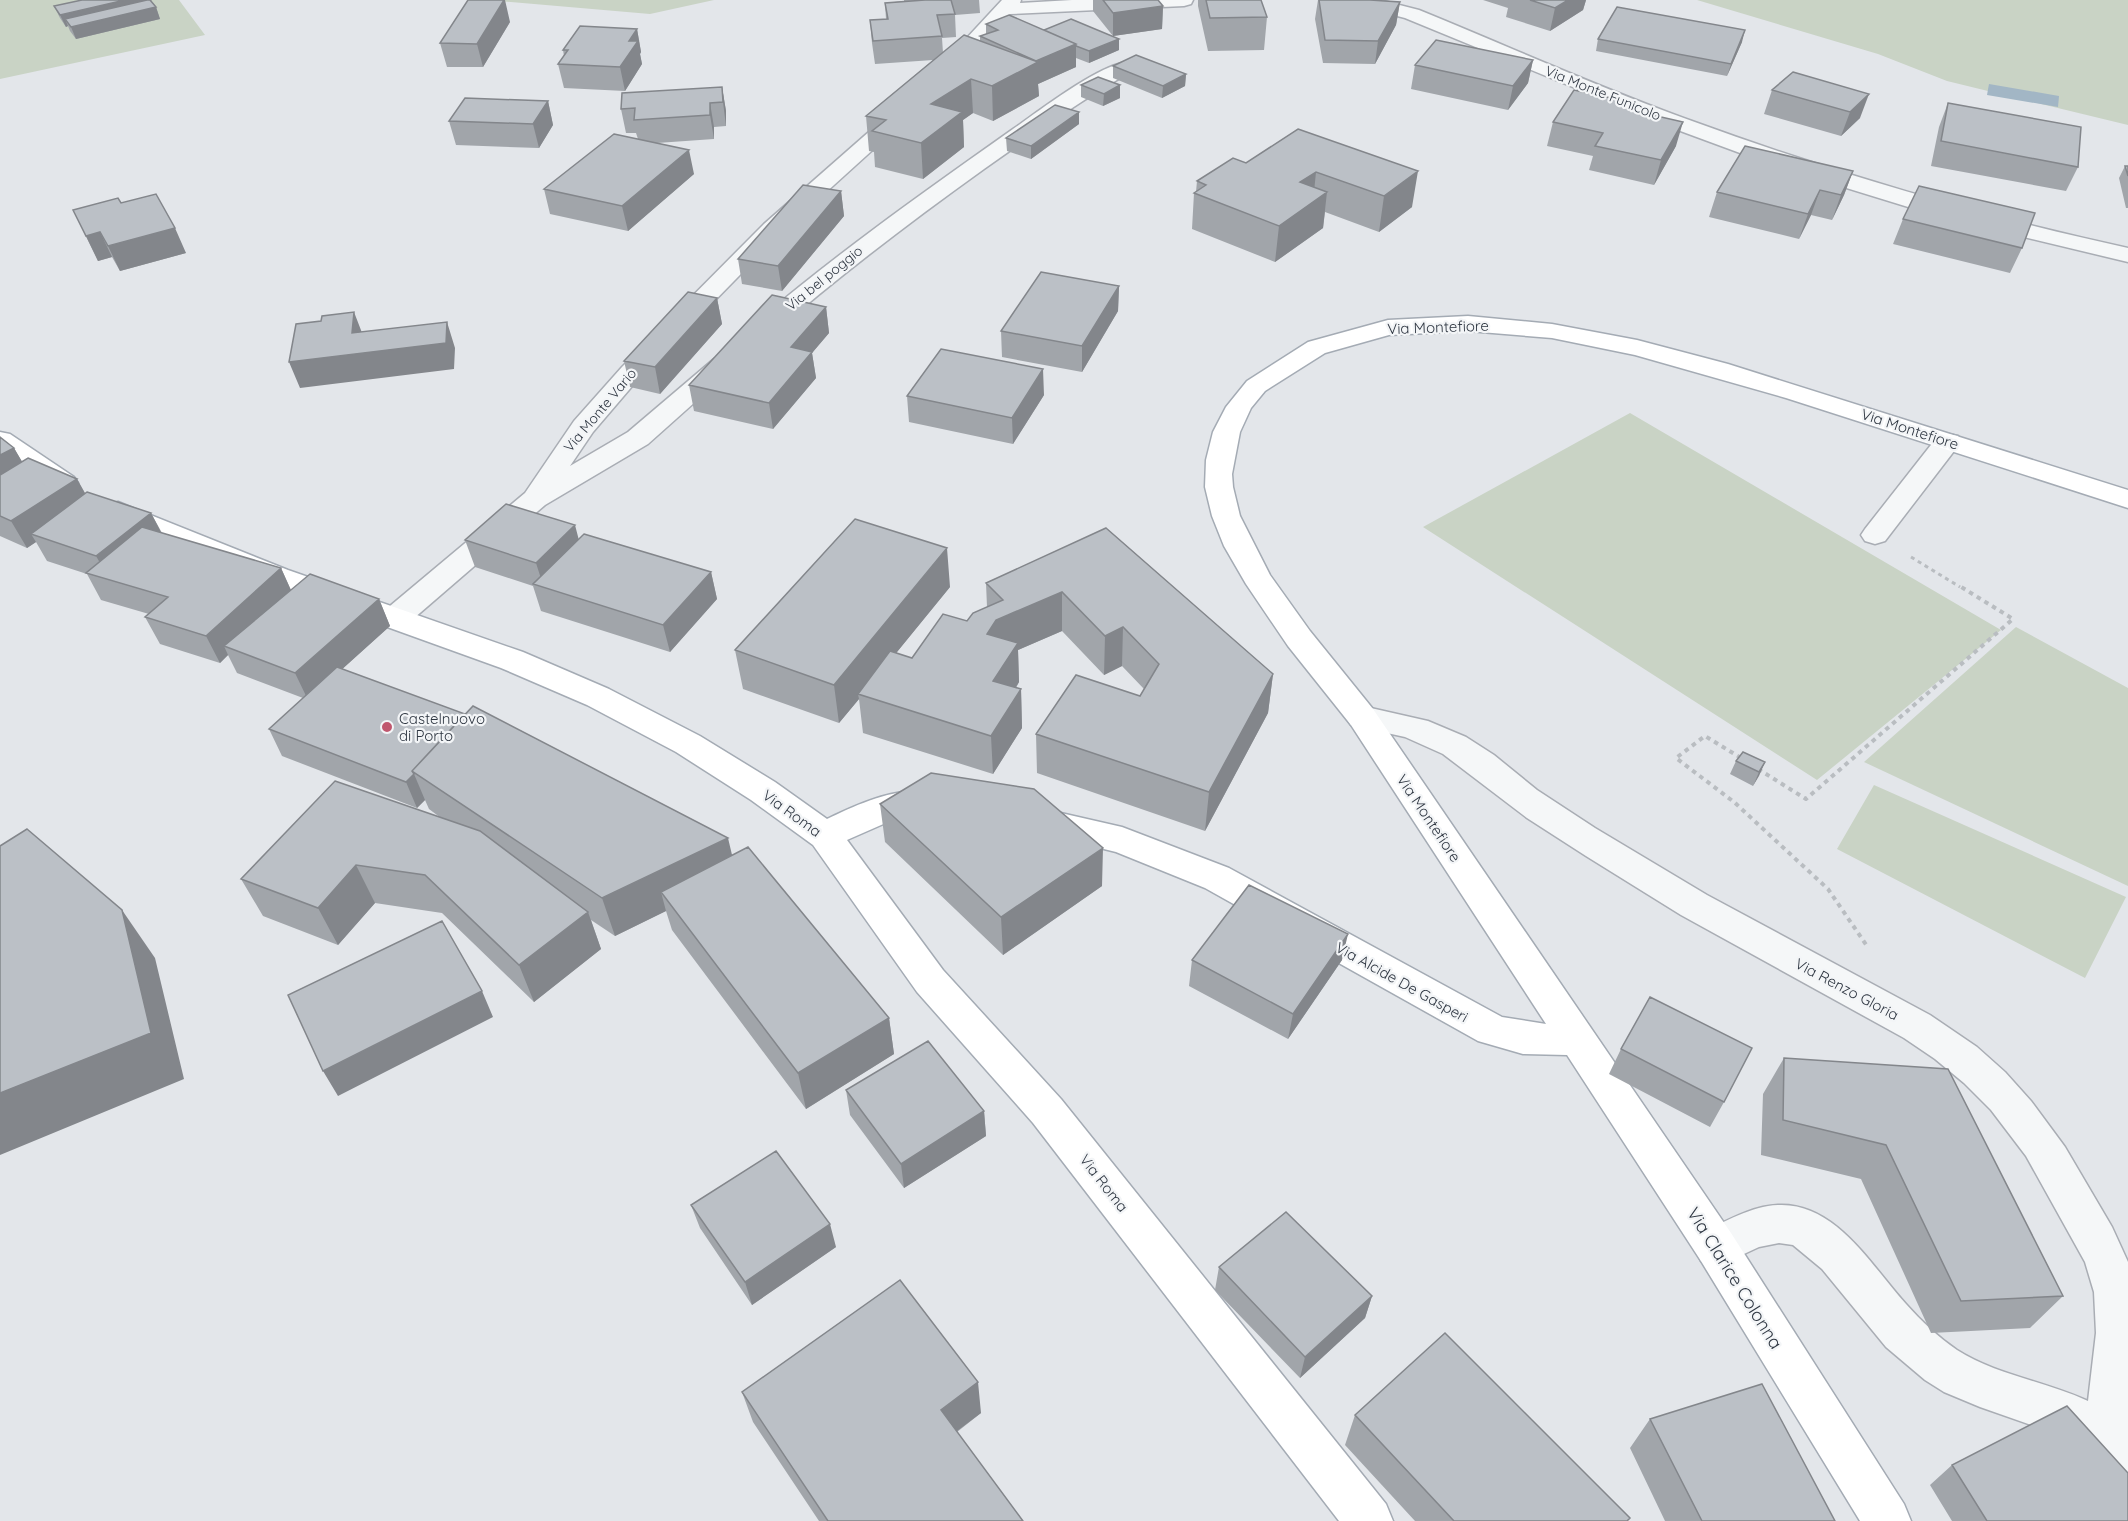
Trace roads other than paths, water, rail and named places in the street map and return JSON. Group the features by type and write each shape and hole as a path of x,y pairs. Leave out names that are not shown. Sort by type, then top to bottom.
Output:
{"main road":[{"name":"Via Montefiore","path":"1577,1038 1362,717 1298,636 1254,571 1231,526 1219,486 1222,444 1229,425 1247,394 1264,378 1301,355 1340,339 1401,327 1449,324 1537,329 1609,341 1682,359 2128,499"},
{"name":"Via Roma","path":"0,440 48,474 89,497 278,577 530,667 636,715 688,744 763,791 825,836 930,981 1047,1111 1369,1521"},
{"path":"825,836 869,814 901,806 934,803 961,806"},
{"name":"Via Alcide De Gasperi","path":"1004,814 1122,840 1217,878 1491,1030 1511,1037 1537,1041 1577,1038"},
{"name":"Via Clarice Colonna","path":"1577,1038 1716,1247 1887,1521"}],"street":[{"path":"1008,4 1184,0"},
{"name":"Via Monte Funicolo","path":"1358,0 1412,14 1682,125 1786,162 1952,213 2128,255"},
{"name":"Via Monte Vario","path":"395,618 535,499 565,451 584,426 638,364 772,229 968,51 1008,4"},
{"name":"Via bel poggio","path":"535,499 638,438 826,275 900,217 1069,99 1122,69"},
{"path":"1875,535 1948,442"},
{"name":"Via Renzo Gloria","path":"1362,717 1398,723 1449,742 1468,754 1525,799 1644,876 1925,1031 1979,1072 2023,1121 2059,1174 2105,1258 2111,1274 2115,1298 2117,1349 2116,1447"},
{"path":"1716,1247 1760,1226 1790,1225 1803,1228 1829,1248 1891,1320 1941,1365 1965,1380 2053,1410 2116,1447"}],"water":[{"path":"1989,84 2059,96 2058,107 1987,95"}],"place":[{"name":"Castelnuovo di Porto","path":"387,727"}]}
